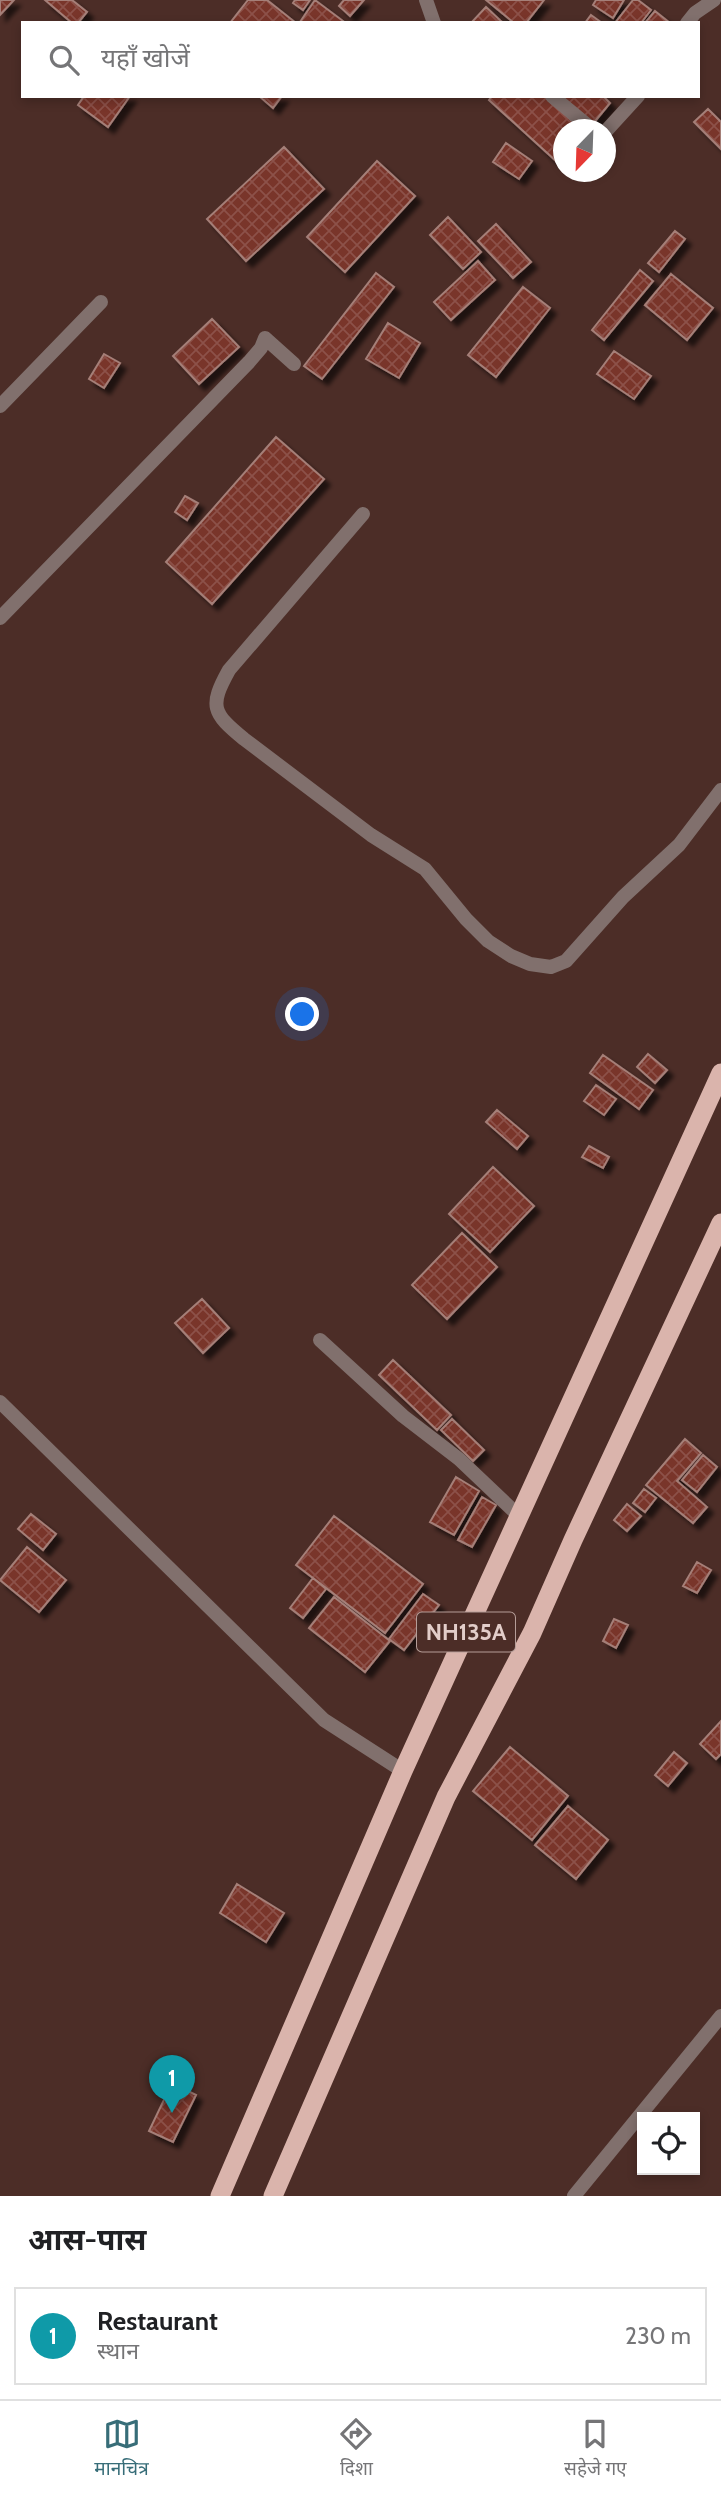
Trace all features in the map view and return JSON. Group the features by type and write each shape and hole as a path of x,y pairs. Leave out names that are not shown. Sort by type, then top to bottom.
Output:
{"highway":[{"name":"NH135A","path":"220,2196 402,1771 721,1073"},
{"name":"NH135A","path":"273,2196 446,1797 532,1633 721,1223"}],"street":[{"path":"426,0 433,21"},
{"path":"689,21 714,0"},
{"path":"554,98 580,119"},
{"path":"616,120 636,98"},
{"path":"0,406 101,302"},
{"path":"0,618 248,362 261,348 265,338 294,364"},
{"path":"363,514 229,670 215,703 219,715 227,725 371,835 425,869 488,941 510,956 530,964 551,967 566,961 624,897 679,845 721,790"},
{"path":"320,1340 403,1416 459,1459 519,1516"},
{"path":"0,1402 324,1720 402,1771"},
{"path":"574,2196 721,2016"}],"building":[{"path":"0,0 14,0 0,15"},
{"path":"45,0 72,0 87,12 80,21 70,21"},
{"path":"248,0 267,0 293,21 232,21"},
{"path":"295,0 310,0 303,10 293,3"},
{"path":"315,0 343,21 301,21"},
{"path":"344,0 364,0 350,16 339,6"},
{"path":"486,0 544,0 528,21 512,21"},
{"path":"596,0 624,0 613,18 593,5"},
{"path":"633,0 638,0 651,10 643,21 617,21"},
{"path":"486,7 501,21 473,21"},
{"path":"655,11 668,21 647,21"},
{"path":"591,15 599,21 586,21"},
{"path":"83,98 129,98 108,127 78,105"},
{"path":"261,98 280,98 273,108"},
{"path":"490,98 547,98 570,119 553,119 553,158 489,100"},
{"path":"559,98 605,98 610,103 597,119 585,119"},
{"path":"708,109 721,122 721,149 694,122"},
{"path":"506,143 532,161 519,179 493,162"},
{"path":"284,147 324,189 246,261 207,219"},
{"path":"377,161 415,196 345,272 307,237"},
{"path":"448,217 481,252 463,269 430,235"},
{"path":"496,224 531,262 513,278 478,241"},
{"path":"675,231 685,239 659,272 648,263"},
{"path":"478,261 495,280 451,320 434,302"},
{"path":"640,270 653,281 604,340 592,330"},
{"path":"376,273 394,287 322,379 304,366"},
{"path":"671,274 713,308 687,340 645,305"},
{"path":"523,287 550,308 496,377 468,355"},
{"path":"212,319 239,347 199,384 173,356"},
{"path":"388,323 420,343 399,378 366,359"},
{"path":"614,351 651,376 634,399 597,374"},
{"path":"104,354 120,363 104,388 89,379"},
{"path":"276,437 324,479 212,604 166,562"},
{"path":"185,496 198,503 187,520 175,512"},
{"path":"648,1054 667,1070 655,1083 637,1067"},
{"path":"603,1055 653,1090 639,1109 590,1073"},
{"path":"596,1085 616,1099 604,1115 584,1101"},
{"path":"497,1110 528,1136 517,1149 486,1122"},
{"path":"589,1146 609,1157 603,1168 582,1157"},
{"path":"493,1167 534,1206 490,1252 449,1214"},
{"path":"462,1233 497,1267 447,1319 412,1285"},
{"path":"202,1299 229,1328 203,1353 175,1323"},
{"path":"393,1360 451,1415 437,1430 379,1375"},
{"path":"452,1419 484,1450 473,1461 441,1430"},
{"path":"685,1439 701,1453 677,1481 707,1507 693,1523 646,1485"},
{"path":"703,1455 717,1467 697,1492 682,1480"},
{"path":"456,1477 479,1491 454,1535 430,1522"},
{"path":"644,1489 656,1498 645,1512 633,1503"},
{"path":"482,1497 496,1505 472,1547 458,1540"},
{"path":"627,1504 641,1516 627,1531 614,1520"},
{"path":"31,1514 56,1534 43,1550 18,1529"},
{"path":"334,1516 423,1584 385,1633 296,1565"},
{"path":"27,1547 66,1580 39,1612 0,1580"},
{"path":"697,1562 711,1570 697,1593 683,1586"},
{"path":"313,1578 326,1589 303,1618 290,1608"},
{"path":"423,1594 439,1605 404,1650 389,1639"},
{"path":"334,1597 390,1641 365,1672 309,1628"},
{"path":"614,1619 628,1625 616,1648 603,1641"},
{"path":"721,1721 721,1754 716,1759 700,1744"},
{"path":"510,1747 568,1796 532,1840 473,1791"},
{"path":"674,1752 687,1763 668,1786 655,1775"},
{"path":"568,1806 608,1840 576,1879 535,1845"},
{"path":"237,1884 284,1913 266,1942 220,1913"},
{"path":"172,2083 196,2095 173,2142 149,2131"}],"place":[{"name":"Restaurant","path":"172,2113"}]}
